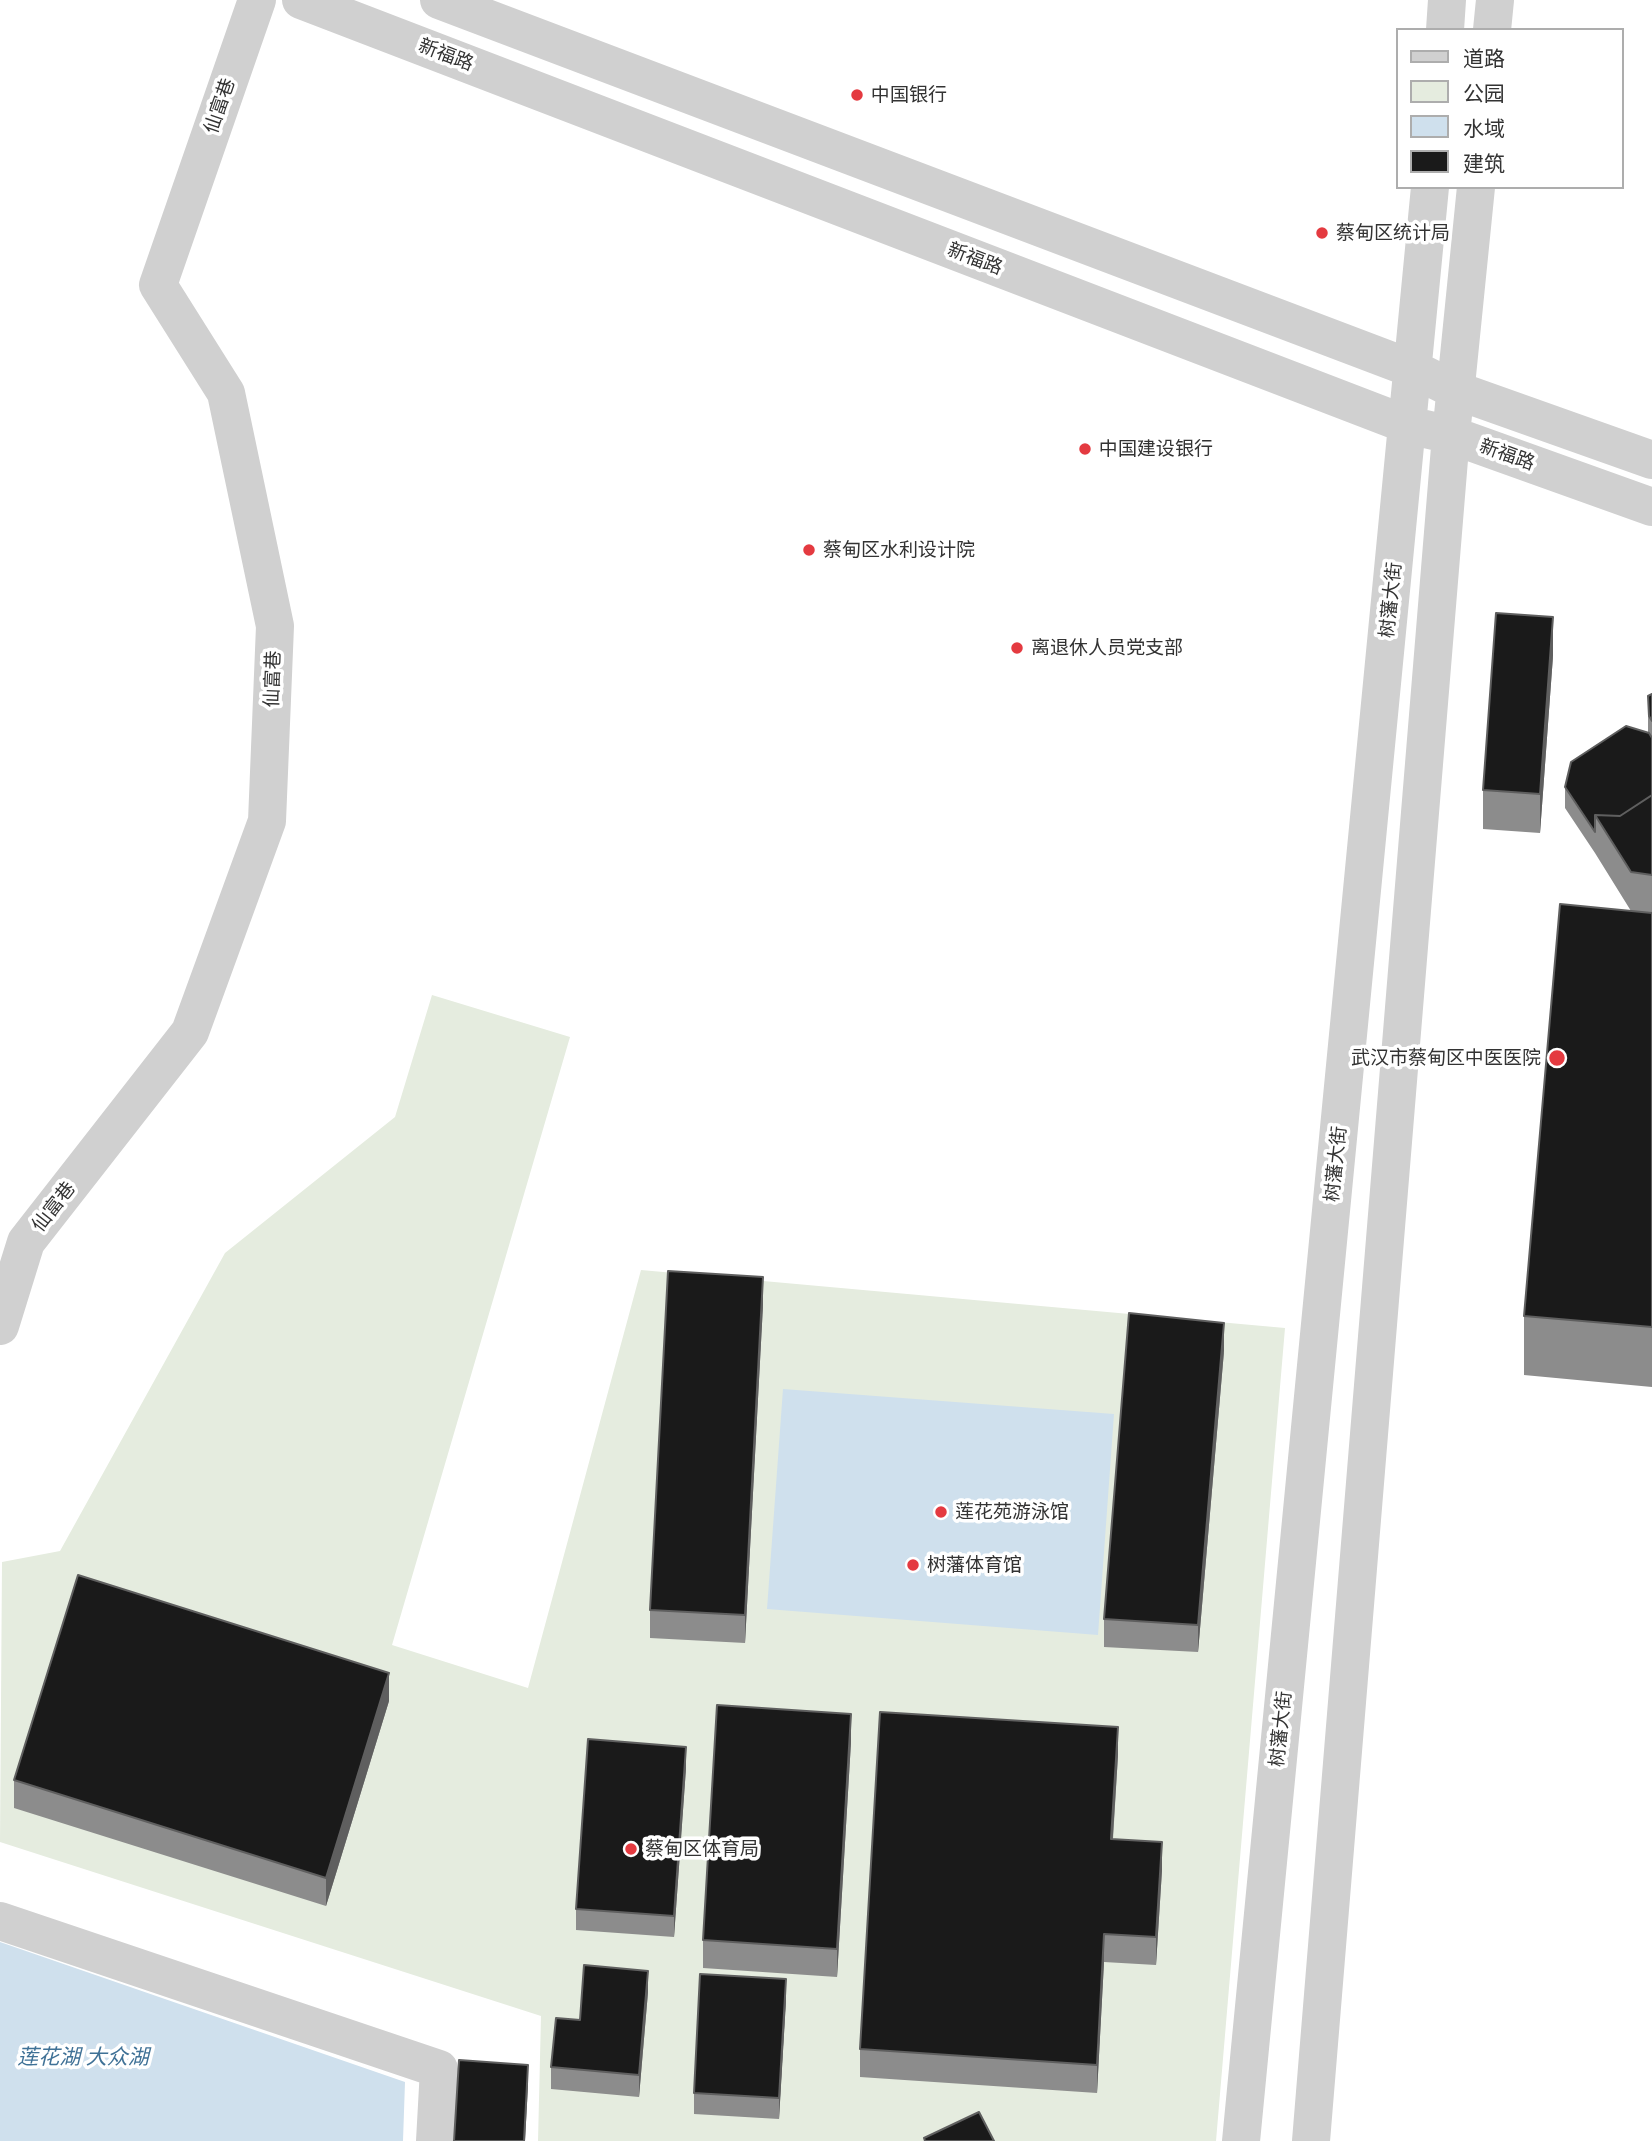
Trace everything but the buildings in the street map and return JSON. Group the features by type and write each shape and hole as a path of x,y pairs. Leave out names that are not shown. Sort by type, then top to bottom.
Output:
{"street":[{"name":"仙富巷","path":"0,1326 26,1242 190,1032 267,821 275,626 273,613 226,393 158,285 257,0"},
{"name":"新福路","path":"302,0 1408,425 1451,435 1652,507"},
{"path":"439,0 1413,369 1455,390 1652,460"},
{"path":"1444,28 1447,0"},
{"path":"1492,28 1495,0"},
{"name":"树藩大街","path":"1241,2141 1430,189"},
{"path":"1311,2141 1451,435 1476,189"},
{"path":"0,1921 439,2069 435,2141"}],"green space":[{"name":"树藩体育馆","path":"432,995 570,1037 392,1645 528,1688 641,1270 1285,1328 1216,2141 538,2141 541,2016 0,1842 2,1562 60,1551 225,1253 395,1117"}],"water":[{"name":"莲花苑游泳馆","path":"783,1389 1114,1414 1098,1635 767,1609"},
{"name":"莲花湖 大众湖","path":"0,1942 405,2082 403,2141 0,2141"}],"place":[{"name":"中国银行","path":"857,95"},
{"name":"蔡甸区统计局","path":"1322,233"},
{"name":"中国建设银行","path":"1085,449"},
{"name":"蔡甸区水利设计院","path":"809,550"},
{"name":"离退休人员党支部","path":"1017,648"},
{"name":"武汉市蔡甸区中医医院","path":"1557,1058"},
{"name":"莲花苑游泳馆","path":"941,1512"},
{"name":"树藩体育馆","path":"913,1565"},
{"name":"蔡甸区体育局","path":"631,1849"}]}
